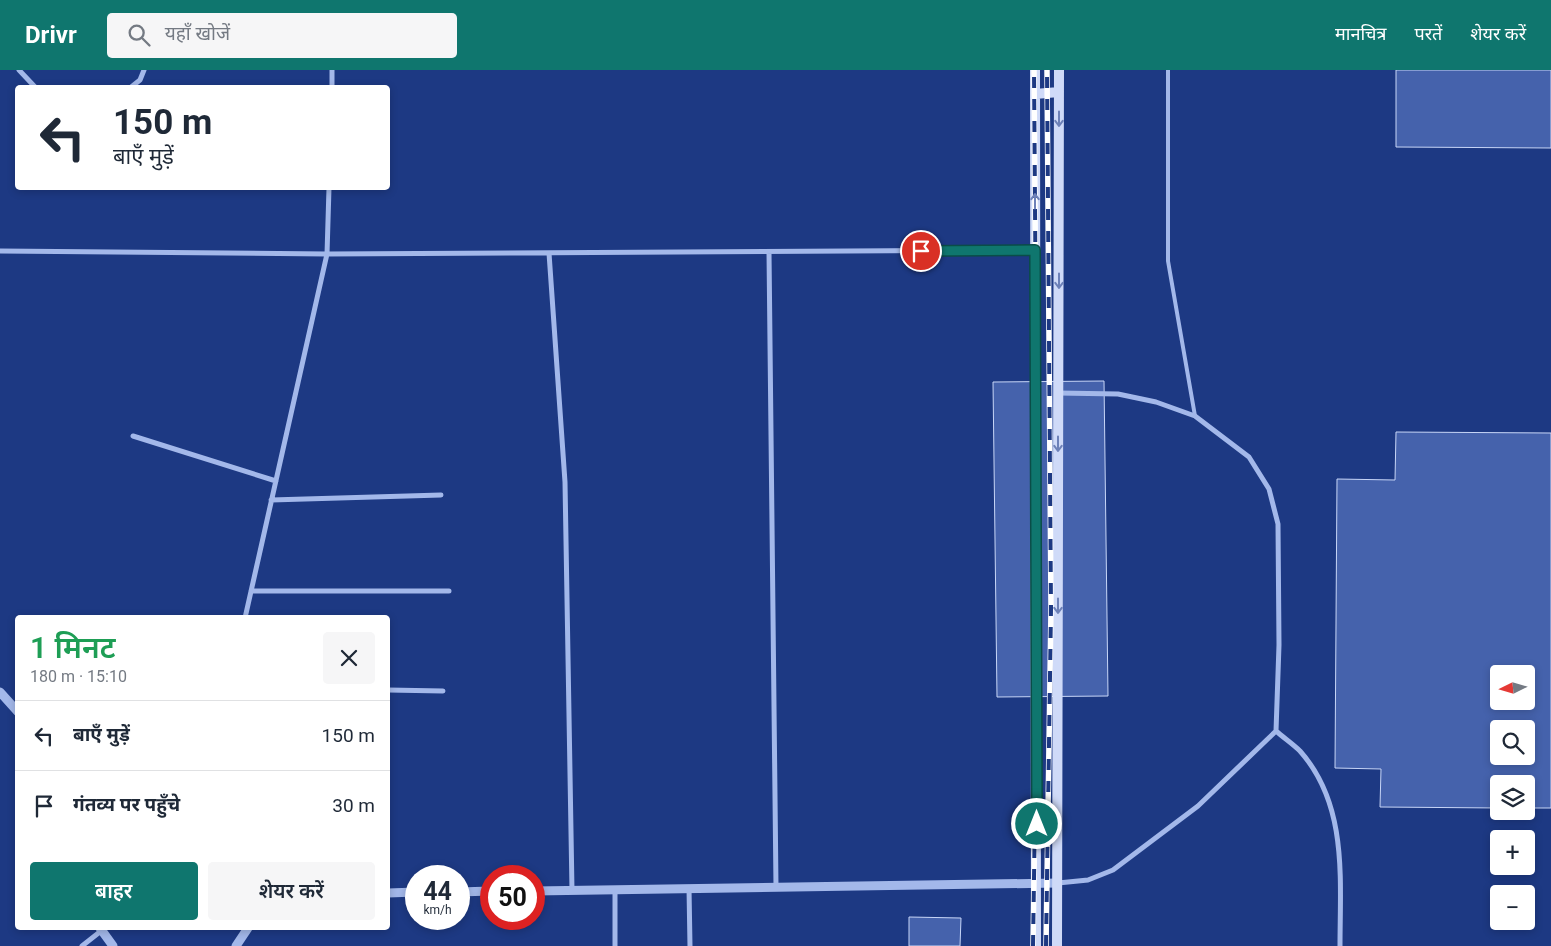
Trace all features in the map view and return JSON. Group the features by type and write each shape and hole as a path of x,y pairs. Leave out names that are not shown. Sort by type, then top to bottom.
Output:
{"main road":[{"path":"1035,70 1036,946"},
{"path":"1057,946 1059,70"},
{"path":"1035,94 1059,92"}],"street":[{"path":"19,70 33,85"},
{"path":"134,85 140,80 144,70"},
{"path":"332,70 332,85"},
{"path":"246,615 327,254 329,190"},
{"path":"0,251 327,254 1035,250"},
{"path":"769,252 776,887"},
{"path":"549,253 565,482 572,890"},
{"path":"545,890 1058,883 1088,880 1113,870 1198,806 1276,731 1279,645 1278,524 1269,489 1249,457 1195,416 1156,402 1118,394 1058,393"},
{"path":"133,436 276,481"},
{"path":"272,500 441,495"},
{"path":"251,592 450,591"},
{"path":"390,690 443,690"},
{"path":"0,692 15,709"},
{"path":"1276,731 1300,751 1314,771 1332,810 1340,851 1340,946"},
{"path":"688,888 690,946"},
{"path":"615,889 615,946"},
{"path":"390,893 405,892"},
{"path":"82,946 99,930"},
{"path":"101,930 113,946"},
{"path":"236,946 247,930"}],"lane":[{"path":"1168,70 1168,261 1195,416"}],"building":[{"path":"1396,70 1551,70 1551,148 1396,147"},
{"path":"1104,381 1108,696 997,697 993,382"},
{"path":"1396,432 1551,433 1551,808 1535,808 1535,775 1490,775 1490,808 1380,807 1381,769 1335,768 1337,479 1395,480"},
{"path":"909,917 961,918 960,946 909,946"}],"railway":[{"path":"1033,946 1038,609 1034,70"},
{"path":"1046,946 1051,609 1047,70"}],"route":[{"path":"921,251 1035,250 1037,824"}]}
